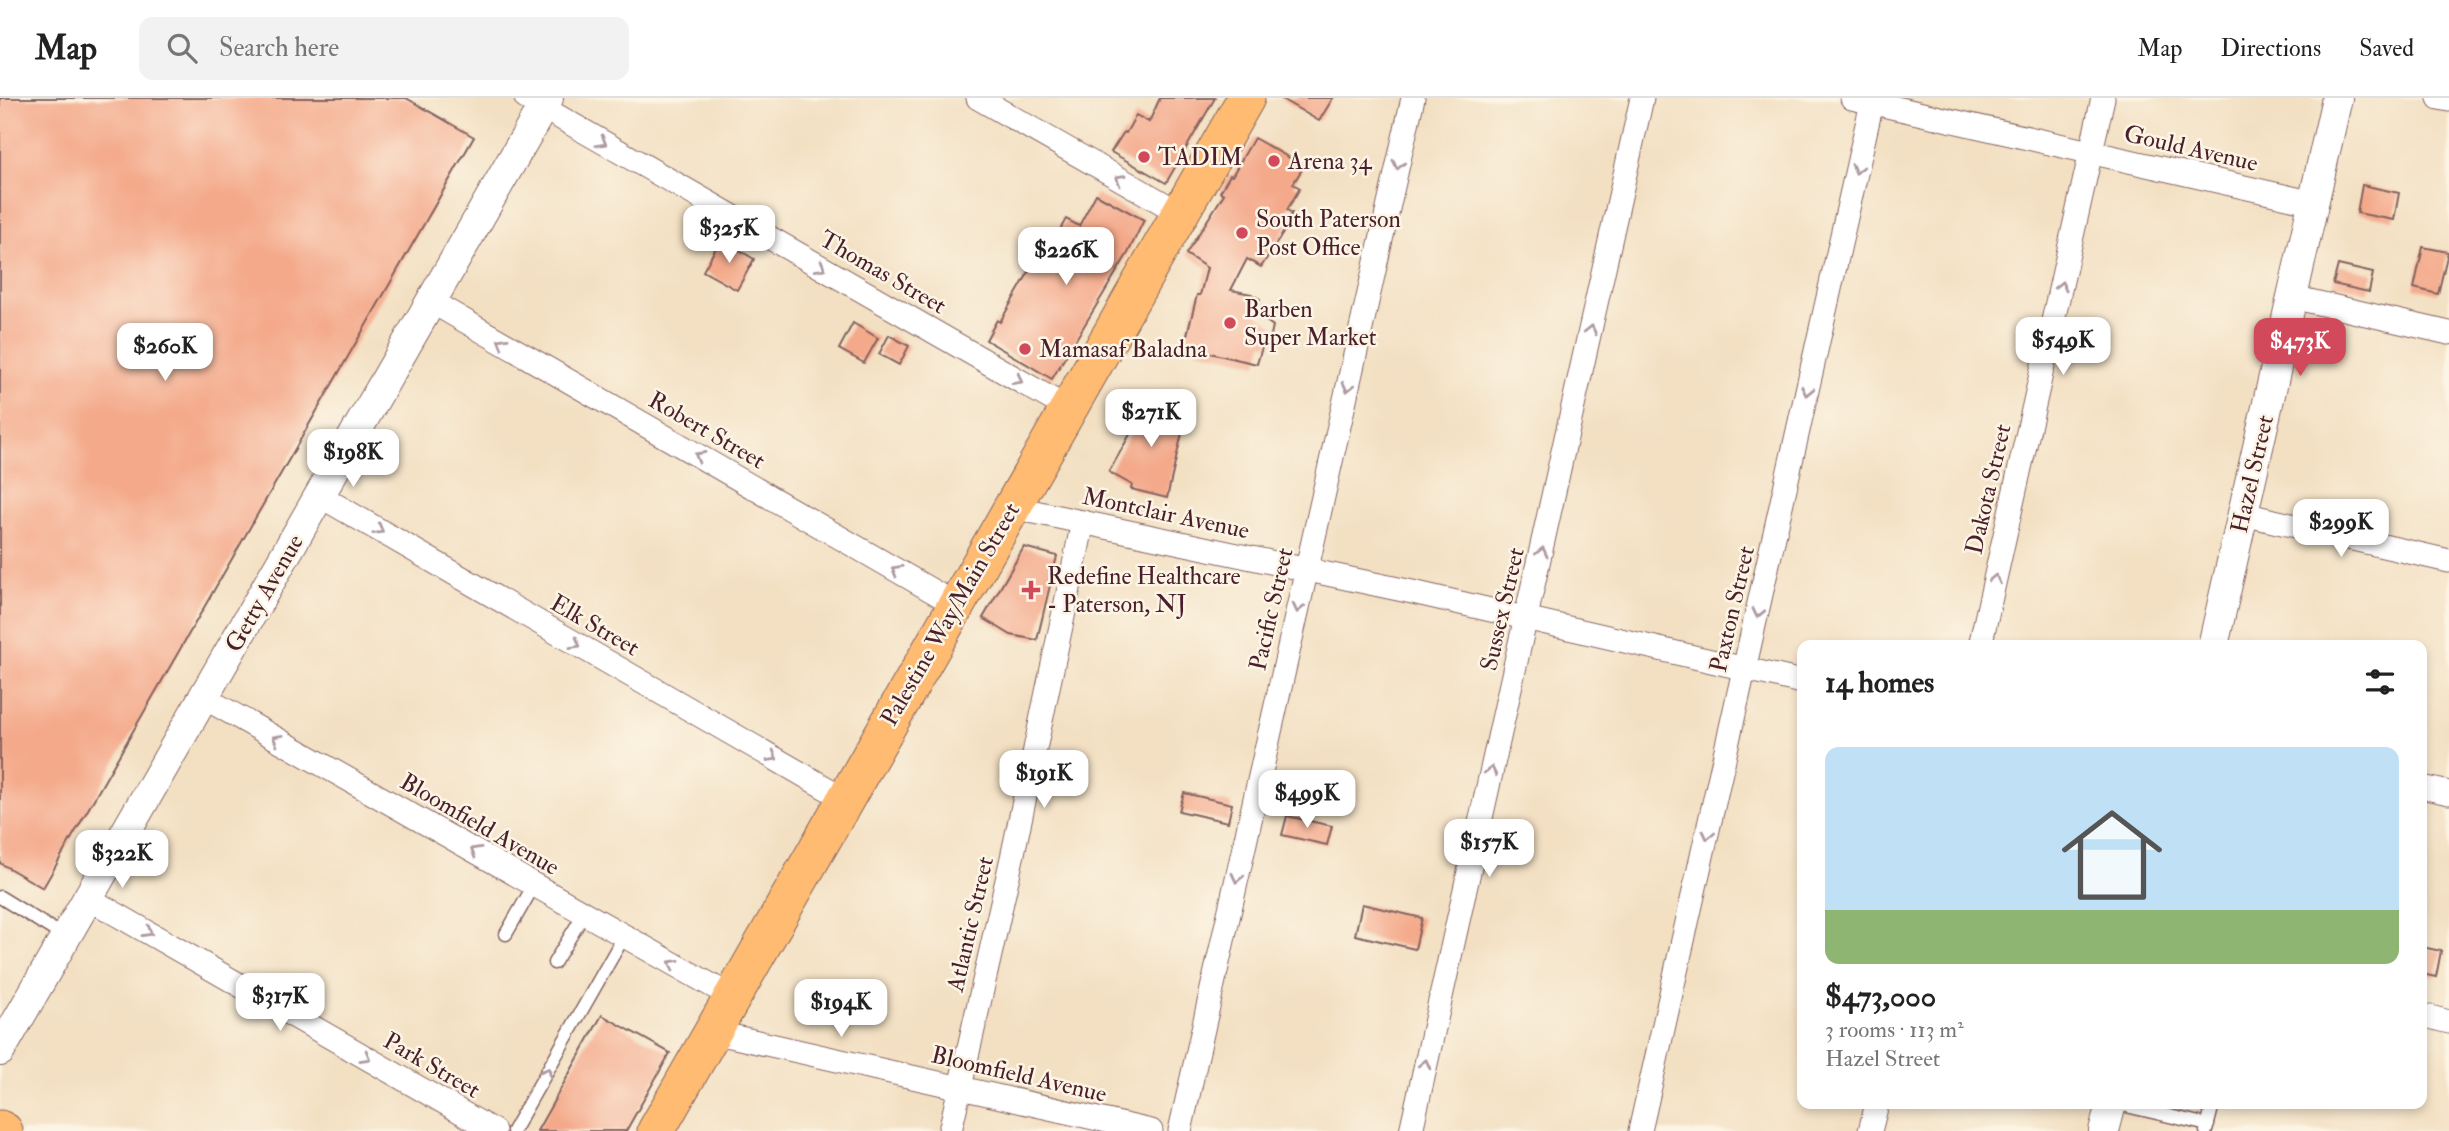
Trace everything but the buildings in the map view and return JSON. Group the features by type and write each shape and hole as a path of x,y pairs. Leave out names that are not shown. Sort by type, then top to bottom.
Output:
{"main road":[{"name":"Palestine Way/Main Street","path":"656,1131 1246,98"}],"street":[{"path":"978,98 1180,213"},
{"name":"Pacific Street","path":"1180,1131 1413,98"},
{"name":"Sussex Street","path":"1410,1131 1642,98"},
{"name":"Dakota Street","path":"1981,640 2104,98"},
{"name":"Hazel Street","path":"2214,640 2337,98"},
{"path":"2439,98 2449,100"},
{"name":"Gould Avenue","path":"1866,100 2314,203"},
{"name":"Paxton Street","path":"1640,1131 1746,669 1866,100"},
{"name":"Getty Avenue","path":"0,1051 432,302 539,101"},
{"name":"Thomas Street","path":"539,101 1067,408"},
{"path":"2292,297 2449,333"},
{"name":"Robert Street","path":"432,302 956,604"},
{"name":"Elk Street","path":"320,496 845,799"},
{"name":"Montclair Avenue","path":"1011,506 1527,618 1797,681"},
{"path":"2243,514 2449,561"},
{"name":"Atlantic Street","path":"950,1131 1012,858 1083,522"},
{"name":"Bloomfield Avenue","path":"203,697 732,998"},
{"path":"2427,788 2449,793"},
{"name":"Park Street","path":"89,898 494,1131"},
{"path":"2427,1016 2449,1022"},
{"name":"Bloomfield Avenue","path":"713,1032 1151,1131"},
{"path":"1870,1131 1876,1109"},
{"path":"2104,1131 2110,1109"}],"lane":[{"path":"506,934 534,885"},
{"path":"0,897 66,937"},
{"path":"554,962 584,914"},
{"path":"513,1131 624,936"},
{"path":"2137,1109 2207,1128 2212,1109"}],"place":[{"name":"TADIM","path":"1144,157"},
{"name":"Arena 34","path":"1274,161"},
{"name":"South Paterson Post Office","path":"1242,233"},
{"name":"Barben Super Market","path":"1230,323"},
{"name":"Mamasaf Baladna","path":"1025,349"},
{"name":"Redefine Healthcare - Paterson, NJ","path":"1031,590"}]}
